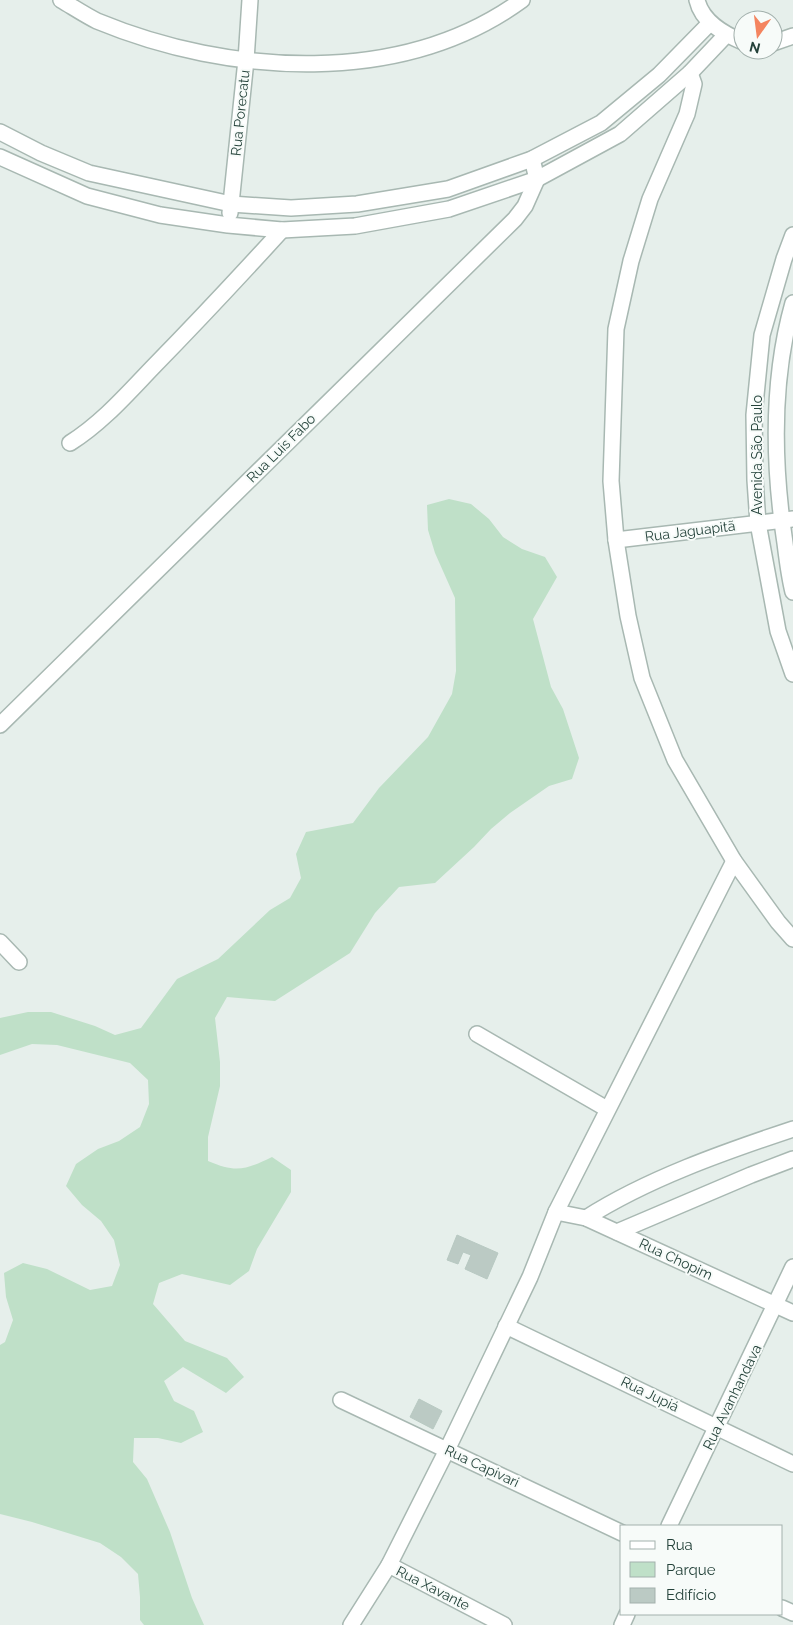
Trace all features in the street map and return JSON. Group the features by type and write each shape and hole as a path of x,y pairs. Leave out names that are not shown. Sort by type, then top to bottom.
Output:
{"street":[{"path":"61,0 96,20 165,44 246,60 323,64 387,58 447,41 502,15 522,0"},
{"name":"Rua Porecatu","path":"228,225 246,60 250,0"},
{"path":"697,0 710,23 726,36 733,38"},
{"path":"0,132 41,153 89,172 231,204 292,208 357,204 448,188 532,159 601,123 659,75 710,23"},
{"path":"0,156 88,196 160,215 228,225 282,230 355,226 449,209 537,178 620,134 690,73 726,36"},
{"path":"690,73 694,84 692,97 687,114 650,200 631,261 616,330 610,481 616,540 628,616 642,678 675,760 734,861 778,922 793,939"},
{"path":"532,159 537,178"},
{"name":"Rua Luis Fabo","path":"0,725 515,219 525,206 537,178"},
{"path":"70,443 87,432 139,381 220,298 282,230"},
{"name":"Avenida São Paulo","path":"793,236 762,335 754,415 758,523 778,631 793,674"},
{"name":"Avenida São Paulo","path":"793,303 783,352 776,424 776,458 787,520 793,592"},
{"name":"Rua Jaguapitã","path":"616,540 787,520"},
{"path":"352,1625 389,1565 447,1450 530,1277 556,1212 734,861"},
{"path":"0,942 19,962"},
{"path":"478,1034 607,1109"},
{"path":"586,1218 627,1194 726,1152 793,1129"},
{"path":"617,1232 751,1175 793,1160"},
{"name":"Rua Chopim","path":"556,1212 586,1218 793,1312"},
{"name":"Rua Avanhandava","path":"669,1525 793,1267"},
{"name":"Rua Jupiá","path":"506,1326 793,1464"},
{"name":"Rua Capivari","path":"341,1400 620,1532"},
{"name":"Rua Xavante","path":"389,1565 504,1625"}],"green space":[{"path":"449,499 471,504 489,519 503,537 522,549 545,557 557,577 533,619 551,687 563,709 579,758 572,779 549,786 510,813 435,883 399,887 375,913 350,953 275,1001 227,997 215,1018 220,1062 220,1086 208,1137 208,1161 226,1167 240,1168 255,1165 272,1157 291,1170 291,1192 257,1249 249,1271 230,1285 182,1274 159,1283 153,1304 185,1341 227,1358 244,1377 226,1393 183,1367 164,1381 174,1401 194,1411 203,1432 181,1443 158,1438 134,1438 133,1462 147,1479 170,1532 192,1598 204,1625 144,1625 140,1620 138,1574 121,1557 100,1543 0,1514 0,1345 5,1342 13,1320 6,1297 4,1273 23,1263 47,1269 90,1290 112,1286 120,1265 114,1240 101,1221 82,1205 66,1186 76,1164 98,1149 119,1141 140,1127 149,1104 148,1080 130,1063 57,1045 32,1044 0,1055 0,1018 28,1012 51,1012 95,1026 115,1035 141,1028 177,979 218,959 270,910 290,898 301,878 296,854 306,832 353,823 379,788 428,737 452,694 456,671 455,598 435,553 428,530 427,505"}],"building":[{"path":"457,1235 498,1253 487,1279 465,1269 471,1255 463,1252 458,1264 447,1260"},
{"path":"419,1399 442,1411 433,1429 410,1417"}]}
